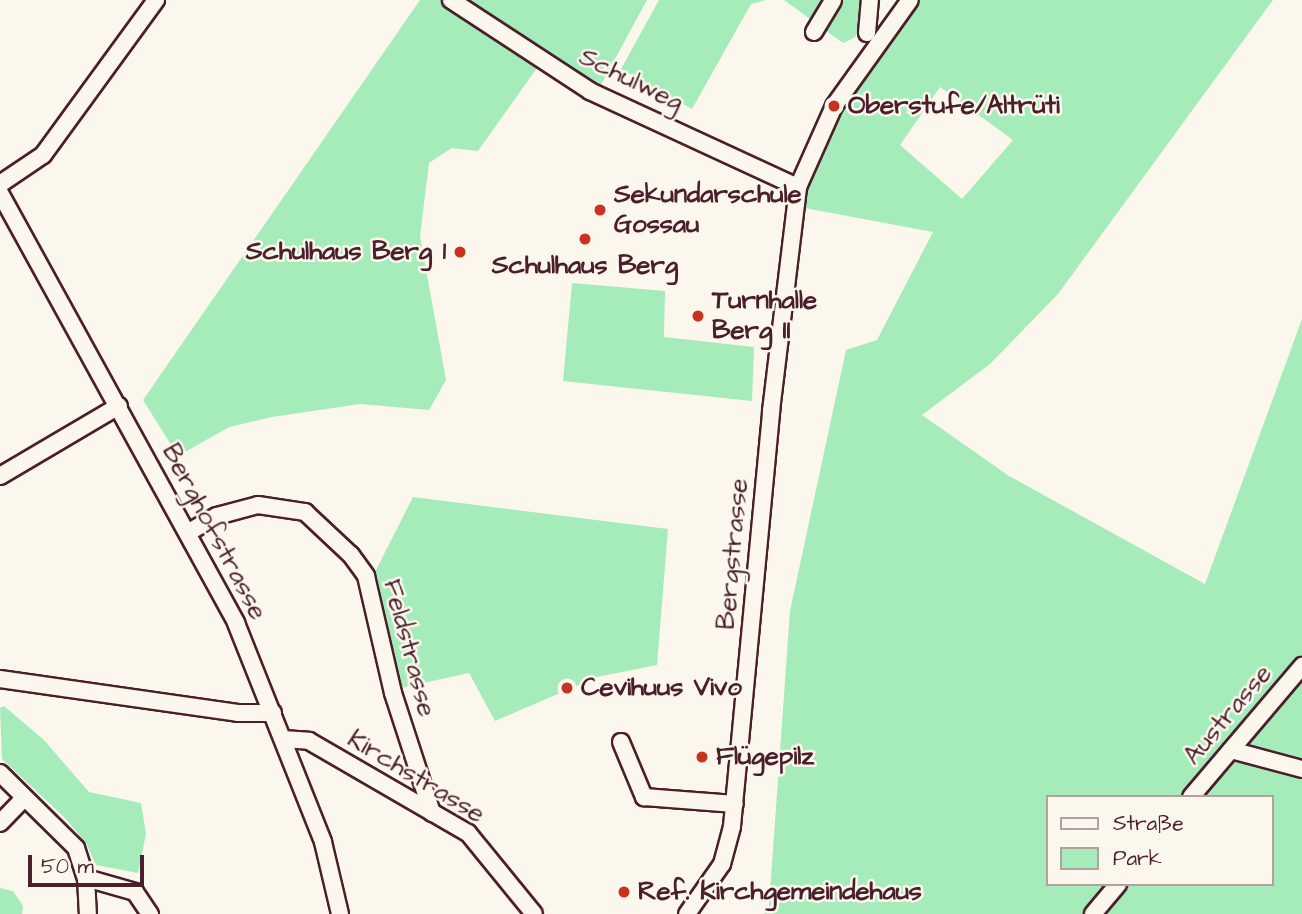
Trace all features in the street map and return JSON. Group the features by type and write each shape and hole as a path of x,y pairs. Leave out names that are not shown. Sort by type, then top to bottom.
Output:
{"street":[{"path":"0,184 43,155 156,0"},
{"name":"Schulweg","path":"451,0 590,91 798,187"},
{"path":"814,32 833,0"},
{"path":"867,33 870,0"},
{"name":"Bergstrasse","path":"687,914 722,864 735,804 771,411 798,187 834,106 910,0"},
{"name":"Berghofstrasse","path":"0,193 189,532 284,739 330,862 340,914"},
{"path":"0,477 119,406"},
{"name":"Feldstrasse","path":"189,532 217,516 258,505 305,512 352,555 366,576 393,694 432,813"},
{"name":"Austrasse","path":"1193,795 1302,666"},
{"path":"0,679 238,713 273,713"},
{"name":"Kirchstrasse","path":"284,739 309,741 473,838 534,914"},
{"path":"621,742 643,797 735,804"},
{"path":"1231,750 1302,769"},
{"path":"0,773 24,799 69,839 86,878 88,914"},
{"path":"0,823 24,799"},
{"path":"86,878 135,892 150,914"},
{"path":"1093,914 1116,886"}],"green space":[{"path":"420,0 647,0 596,94 542,61 478,151 452,148 429,163 420,236 446,380 429,410 360,404 272,417 229,427 178,456 143,400"},
{"path":"659,0 766,0 751,4 692,109 621,69"},
{"path":"784,0 881,0 854,38 843,43"},
{"path":"910,0 1273,0 1058,294 990,364 922,415 1009,476 1205,584 1302,319 1302,914 764,914 769,906 790,611 846,350 877,340 933,232 794,206 807,161","holes":["940,87 1013,140 962,199 900,145"]},
{"path":"572,283 665,291 664,337 754,347 752,401 563,381"},
{"path":"413,497 668,529 657,665 597,677 495,721 469,673 400,688 372,578"},
{"path":"4,706 44,740 89,792 141,803 146,834 138,873 96,865 86,843 65,818 2,759 0,708"},
{"path":"0,888 13,891 23,906 22,914 0,914"}],"place":[{"name":"Oberstufe/Altrüti","path":"834,106"},
{"name":"Sekundarschule Gossau","path":"600,210"},
{"name":"Schulhaus Berg","path":"585,239"},
{"name":"Schulhaus Berg 1","path":"460,252"},
{"name":"Turnhalle Berg II","path":"698,316"},
{"name":"Cevihuus Vivo","path":"567,688"},
{"name":"Flügepilz","path":"702,757"},
{"name":"Ref. Kirchgemeindehaus","path":"624,892"}]}
